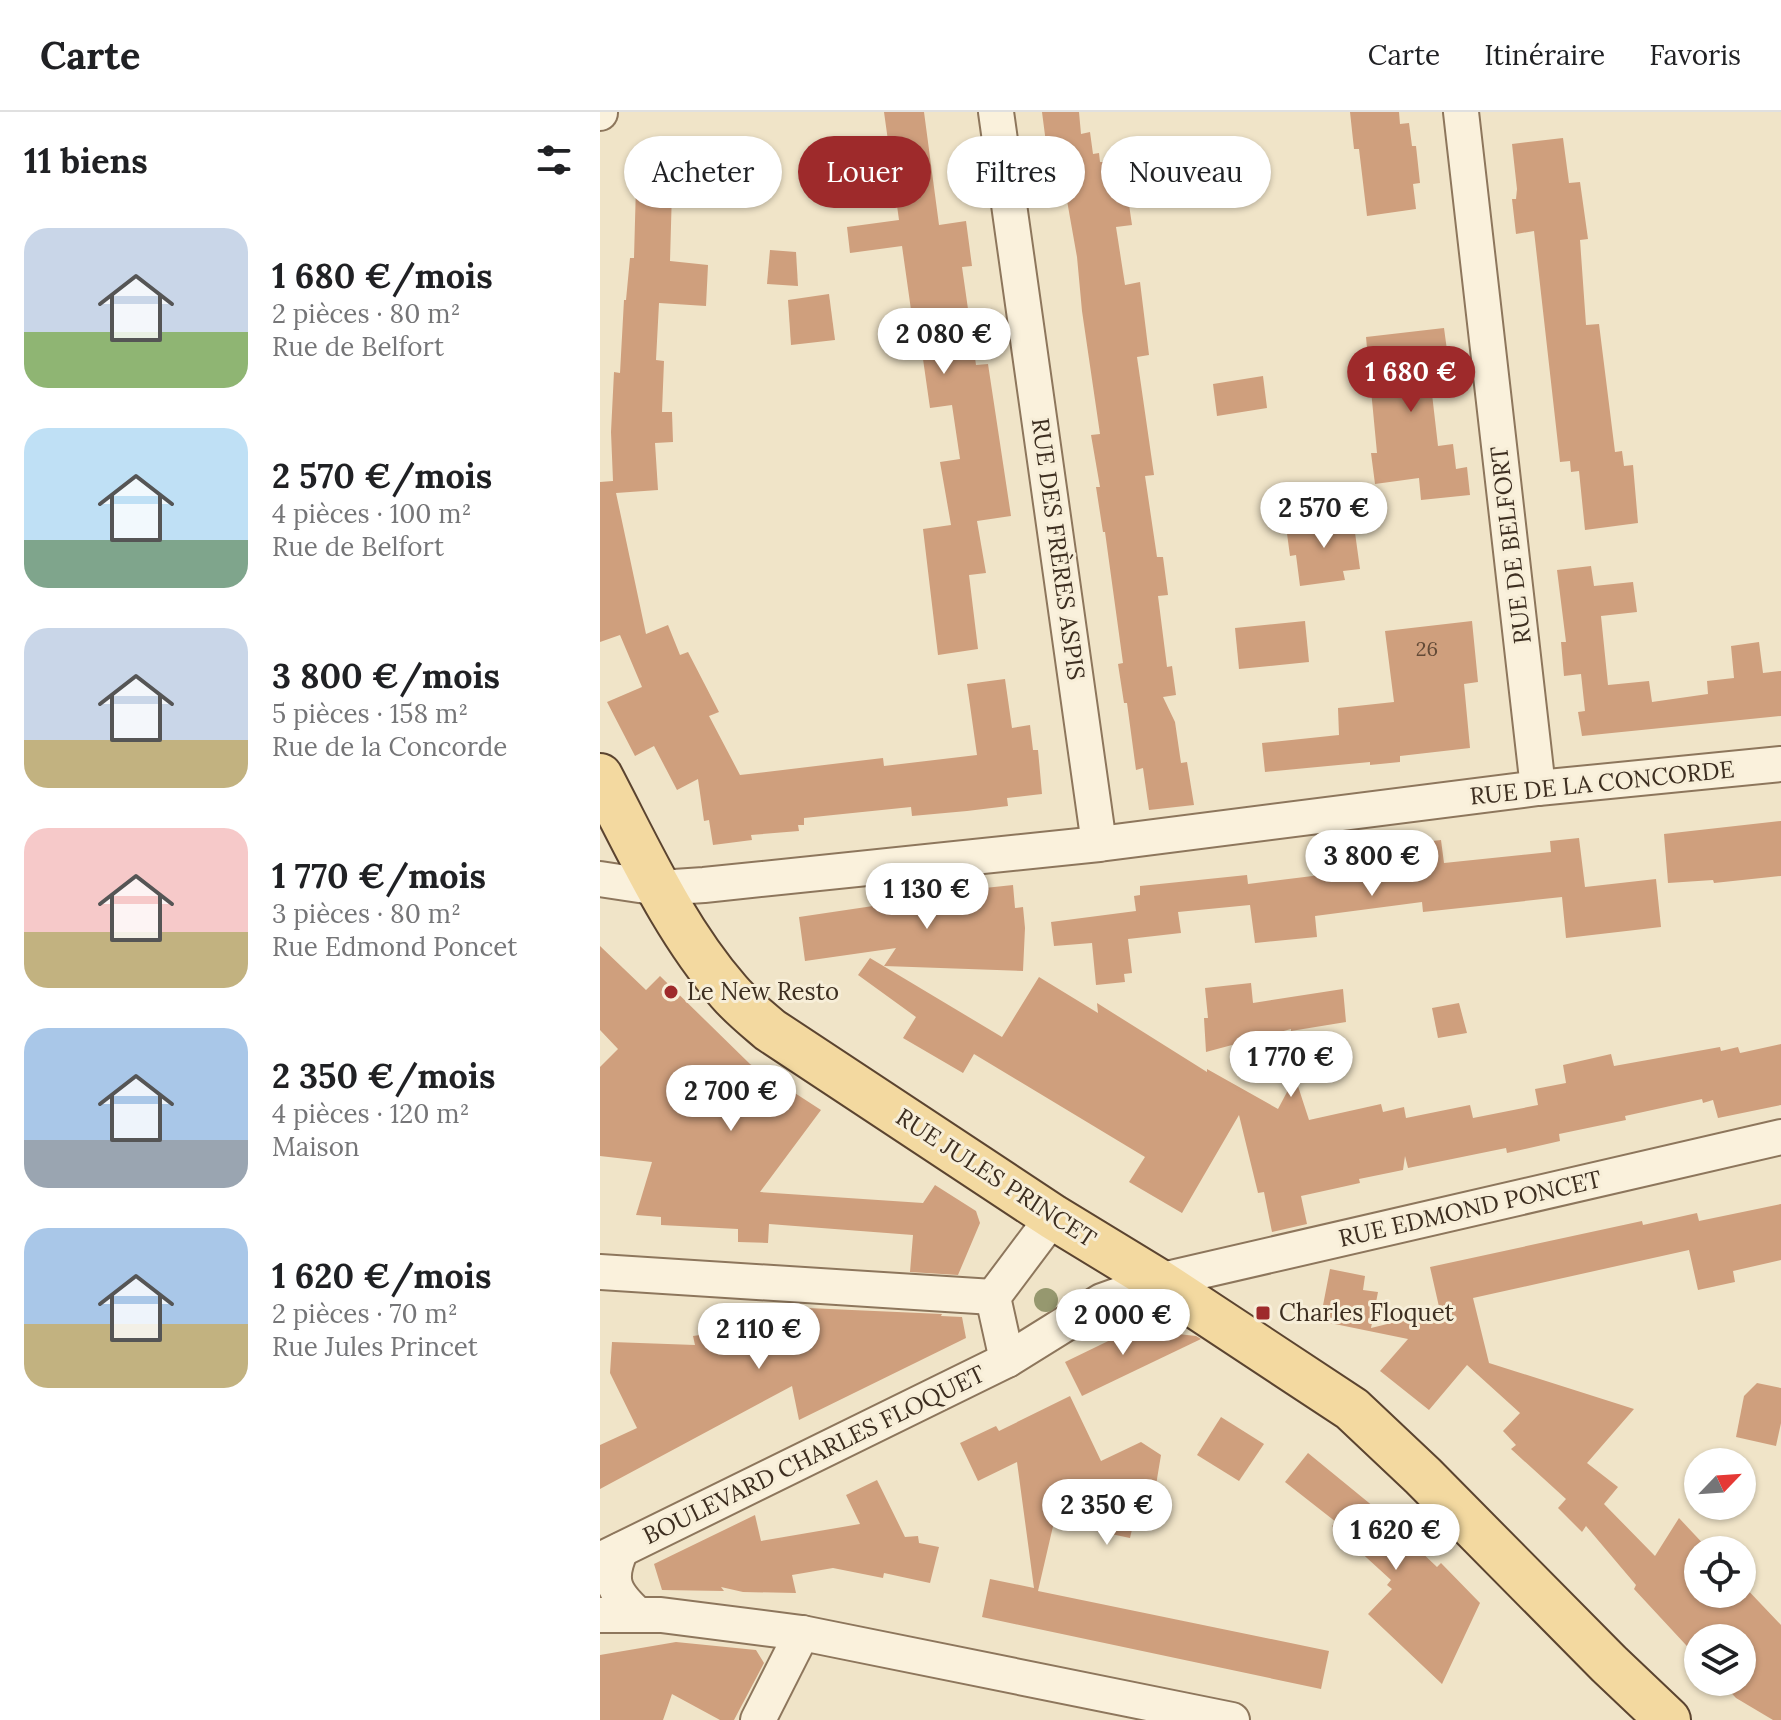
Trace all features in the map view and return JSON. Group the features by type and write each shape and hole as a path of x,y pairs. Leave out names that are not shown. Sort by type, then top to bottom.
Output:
{"main road":[{"name":"RUE JULES PRINCET","path":"600,776 659,888 698,953 731,994 770,1030 1352,1409 1668,1720"}],"street":[{"name":"RUE DES FRÈRES ASPIS","path":"996,112 1099,844"},
{"name":"RUE DE BELFORT","path":"1461,112 1538,788"},
{"name":"RUE DE LA CONCORDE","path":"600,879 659,888 1099,844 1538,788 1781,764"},
{"name":"RUE EDMOND PONCET","path":"1158,1281 1781,1137"},
{"path":"600,1272 993,1297 1053,1217"},
{"name":"BOULEVARD CHARLES FLOQUET","path":"638,1615 614,1588 614,1566 607,1561 1007,1360 1102,1301 1158,1281"},
{"name":"BOULEVARD CHARLES FLOQUET","path":"993,1297 1007,1360"},
{"path":"600,1615 661,1615 802,1633 1232,1720"},
{"path":"758,1720 802,1633"}],"building":[{"path":"884,112 924,112 927,136 887,136"},
{"path":"1042,112 1079,112 1081,134 1090,132 1093,154 1099,153 1101,208 1130,208 1132,225 1116,227 1125,285 1140,282 1149,355 1137,357 1154,475 1145,476 1157,557 1163,557 1168,595 1158,596 1167,667 1172,666 1176,695 1163,697 1175,722 1181,763 1187,762 1194,805 1149,810 1143,768 1136,770 1118,664 1123,663 1096,487 1100,487 1091,435 1100,434 1068,208 1085,208 1085,136 1045,136"},
{"path":"1350,112 1399,112 1400,124 1409,123 1412,146 1416,146 1420,183 1413,184 1416,209 1367,216 1359,149 1354,149"},
{"path":"1563,138 1569,183 1580,182 1588,239 1580,240 1586,325 1599,324 1615,452 1622,451 1624,466 1633,465 1638,523 1585,530 1579,471 1571,472 1570,461 1560,462 1534,231 1516,234 1512,199 1516,199 1517,189 1512,144"},
{"path":"931,165 939,225 966,221 972,266 962,267 976,365 988,364 1011,516 977,521 986,573 969,575 978,649 938,655 923,529 951,525 940,462 960,459 952,405 930,408 922,352 917,331 914,331 902,246 850,253 847,227 899,220 897,208 931,208"},
{"path":"635,208 672,208 670,261 708,265 706,306 659,303 656,360 664,361 662,412 672,412 673,442 655,443 658,490 616,493 646,634 668,625 680,655 688,652 719,712 709,716 740,775 883,758 884,766 977,755 967,684 1005,679 1012,728 1030,725 1033,750 1038,750 1042,794 1007,798 1008,806 967,811 912,816 911,807 804,818 804,825 798,825 799,831 751,835 752,840 713,845 709,820 704,821 698,779 677,790 654,746 635,756 607,702 642,687 620,635 600,642 600,482 613,481 611,432 614,372 620,373 624,300 630,258 634,258"},
{"path":"770,250 796,252 798,286 767,284"},
{"path":"829,294 835,340 791,345 788,300"},
{"path":"1444,328 1449,365 1429,368 1438,446 1453,444 1456,469 1467,467 1470,495 1421,500 1419,478 1375,484 1371,453 1377,453 1366,337"},
{"path":"1263,376 1267,408 1217,416 1213,384"},
{"path":"1353,518 1360,569 1343,571 1345,580 1300,586 1296,555 1290,556 1286,526"},
{"path":"1591,566 1594,586 1633,582 1637,612 1601,616 1608,685 1649,681 1652,702 1708,694 1707,681 1734,678 1731,646 1759,642 1763,673 1781,671 1781,716 1582,736 1578,712 1585,711 1581,674 1564,676 1561,642 1566,642 1557,570"},
{"path":"1305,621 1309,662 1239,669 1235,628"},
{"path":"1472,621 1478,682 1464,684 1470,748 1400,756 1400,762 1265,772 1262,743 1339,735 1338,708 1394,702 1385,631"},
{"path":"1781,821 1781,876 1714,883 1713,880 1668,883 1664,834"},
{"path":"1579,838 1585,887 1656,879 1661,927 1566,938 1562,897 1423,912 1422,902 1315,916 1317,937 1255,943 1250,905 1178,912 1181,933 1128,939 1132,973 1124,974 1125,982 1096,985 1092,943 1054,946 1051,922 1136,911 1134,896 1140,895 1140,886 1247,875 1248,884 1337,873 1335,858 1348,856 1347,851 1441,840 1444,863 1551,852 1550,841"},
{"path":"1013,885 1015,908 1023,907 1023,971 884,966 896,948 805,961 799,917 900,902 900,897"},
{"path":"600,946 646,990 660,976 750,1064 821,1110 760,1192 923,1203 935,1185 976,1211 980,1223 958,1275 910,1272 913,1235 769,1224 768,1243 738,1242 738,1229 661,1225 661,1217 636,1215 652,1162 600,1156 600,1067 618,1049 600,1030"},
{"path":"870,958 1002,1037 1039,977 1098,1013 1097,1003 1207,1072 1207,1069 1278,1109 1295,1077 1309,1120 1381,1104 1383,1112 1404,1107 1406,1118 1470,1105 1473,1118 1538,1105 1535,1089 1566,1083 1563,1065 1611,1054 1614,1066 1720,1047 1721,1051 1738,1047 1740,1053 1781,1044 1781,1105 1718,1118 1713,1100 1703,1103 1702,1099 1559,1134 1560,1141 1507,1153 1506,1148 1408,1168 1405,1156 1403,1170 1301,1196 1307,1224 1272,1232 1264,1192 1258,1193 1239,1115 1182,1213 1129,1182 1145,1157 974,1054 963,1073 903,1038 916,1017 858,975"},
{"path":"1251,983 1253,1003 1343,989 1346,1022 1291,1029 1206,1052 1204,1018 1208,1018 1205,988"},
{"path":"1459,1003 1467,1033 1438,1038 1432,1008"},
{"path":"1781,1204 1781,1260 1733,1271 1735,1282 1698,1290 1689,1250 1473,1298 1489,1363 1634,1409 1587,1463 1618,1487 1604,1504 1655,1556 1679,1518 1696,1536 1684,1536 1684,1608 1756,1608 1756,1599 1781,1625 1781,1720 1773,1720 1734,1696 1756,1696 1756,1624 1684,1624 1684,1643 1634,1589 1636,1585 1586,1526 1582,1532 1558,1508 1566,1499 1511,1449 1516,1445 1503,1431 1520,1413 1467,1365 1429,1410 1380,1371 1408,1339 1320,1321 1330,1269 1365,1276 1363,1290 1378,1292 1371,1328 1440,1311 1430,1267 1642,1221 1643,1225 1697,1213 1699,1221"},
{"path":"738,1305 942,1314 962,1317 966,1338 799,1420 792,1386 600,1489 600,1445 637,1428 610,1373 612,1342 695,1345 693,1336 728,1331 730,1313 738,1314"},
{"path":"1133,1329 1201,1339 1082,1396 1065,1362"},
{"path":"1757,1383 1781,1388 1781,1423 1776,1446 1736,1437 1744,1396"},
{"path":"1070,1396 1101,1461 1141,1442 1161,1455 1151,1515 1137,1508 1130,1538 1054,1522 1038,1591 1329,1651 1321,1689 982,1617 990,1579 1034,1588 1017,1462 978,1481 960,1443 996,1426 999,1431"},
{"path":"1221,1417 1264,1444 1239,1481 1197,1455"},
{"path":"1308,1453 1374,1507 1437,1567 1441,1563 1480,1603 1442,1684 1368,1614 1392,1589 1387,1585 1391,1580 1332,1526 1336,1522 1285,1482"},
{"path":"877,1480 905,1537 918,1536 919,1543 939,1547 930,1583 884,1573 883,1578 833,1568 792,1575 796,1593 743,1592 721,1587 724,1591 662,1590 654,1564 755,1515 761,1541 860,1524 846,1495"},
{"path":"676,1642 756,1650 764,1663 734,1720 720,1720 672,1694 663,1720 600,1720 600,1655"}],"place":[{"name":"Le New Resto","path":"671,992"},
{"name":"Charles Floquet","path":"1263,1313"}]}
